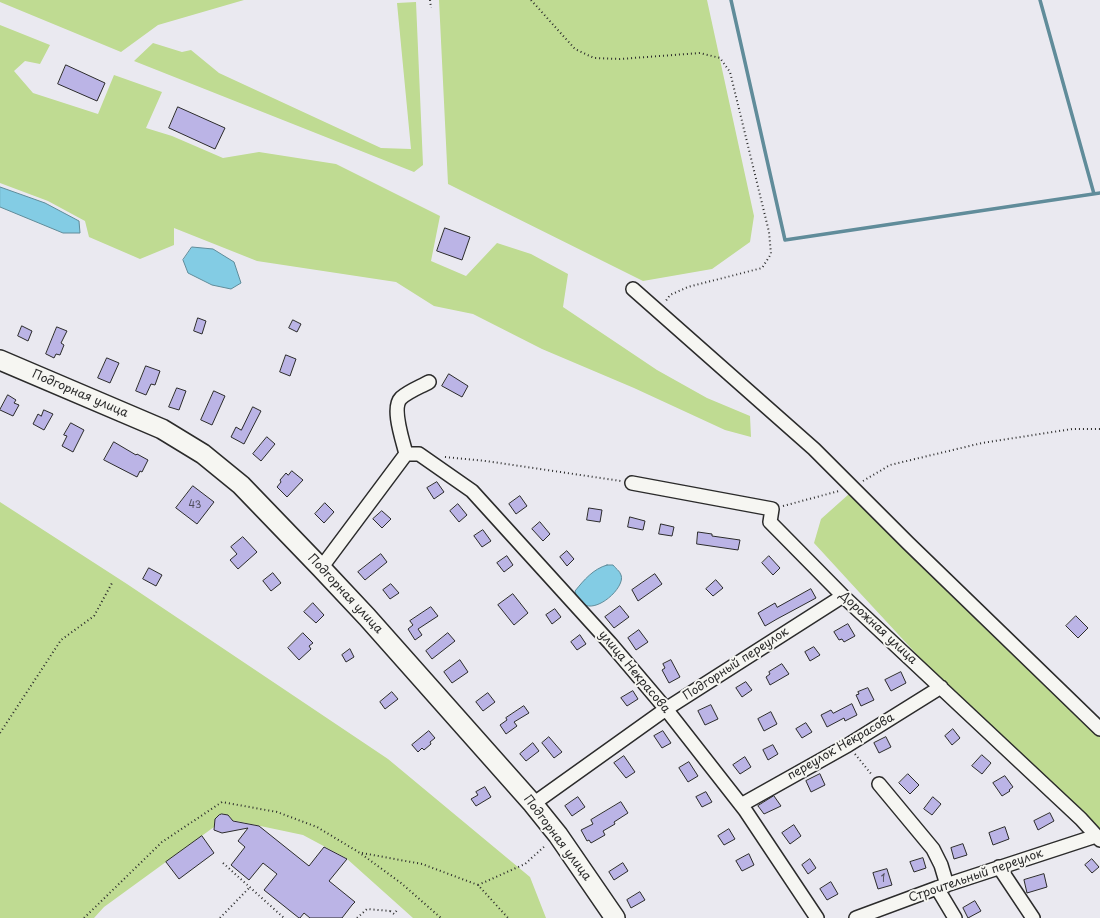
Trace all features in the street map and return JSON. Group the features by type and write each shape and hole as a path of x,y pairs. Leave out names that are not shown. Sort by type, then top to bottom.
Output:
{"main road":[{"name":"Подгорная улица","path":"0,360 162,429 203,454 241,485 322,568 533,804 558,835 615,918"}],"street":[{"path":"633,289 814,449 908,543 1100,729"},
{"path":"406,454 396,413 400,400 406,394 429,382"},
{"path":"322,568 406,454"},
{"path":"406,454 419,454"},
{"name":"улица Некрасова","path":"419,454 472,491 610,642 666,709 741,804 817,918"},
{"path":"632,483 772,509"},
{"name":"Дорожная улица","path":"772,509 770,522 843,596 1075,814 1098,838"},
{"name":"Подгорный переулок","path":"533,804 666,709 843,596"},
{"name":"переулок Некрасова","path":"741,804 848,745 940,687"},
{"path":"879,784 933,849 941,865 942,887 955,918"},
{"name":"Строительный переулок","path":"856,918 999,867 1098,838"},
{"path":"999,867 1034,918"}],"path":[{"path":"430,0 431,8"},
{"path":"532,0 575,49 594,58 620,59 700,53 720,58 730,72 769,232 771,254 762,268 688,287 670,295 665,303 669,321"},
{"path":"772,509 852,487 890,465 982,443 1072,429 1100,429"},
{"path":"419,454 486,461 632,483"},
{"path":"0,733 62,640 94,616 112,583"},
{"path":"848,745 879,784"},
{"path":"84,918 162,842 222,802 277,812 317,827 360,853 401,883 441,918"},
{"path":"478,885 525,864 558,835"},
{"path":"360,853 422,864 478,885 508,918"},
{"path":"223,863 284,918"},
{"path":"220,918 250,887"},
{"path":"357,918 367,909 391,910 394,914 398,909"}],"green space":[{"path":"0,0 244,0 158,25 121,52 0,2"},
{"path":"439,0 707,0 754,216 750,242 712,269 643,281 448,184"},
{"path":"416,2 423,165 414,172 134,61 153,43 182,52 191,50 219,73 381,148 411,149 397,3"},
{"path":"0,25 50,45 40,64 25,61 14,71 33,93 98,114 114,75 162,92 146,128 172,136 223,158 259,152 336,164 440,216 431,261 466,276 497,243 531,254 568,274 563,307 657,370 707,398 750,416 751,437 725,430 634,388 542,349 473,314 434,306 396,282 257,261 174,228 174,245 140,259 89,237 85,221 48,201 0,183"},
{"path":"849,494 860,500 1100,737 1100,832 979,714 947,687 814,543 821,519"},
{"path":"0,502 127,584 388,759 530,877 546,918 413,918 346,858 303,835 232,820 228,815 222,814 215,819 214,827 104,907 94,918 0,918"}],"water":[{"path":"0,187 45,203 79,221 80,233 63,233 0,207"},
{"path":"192,247 213,249 234,262 241,283 231,289 212,285 188,273 183,260"},
{"path":"607,565 613,565 619,571 621,581 611,596 603,602 586,606 580,601 575,591 593,572"}],"building":[{"path":"66,65 105,83 97,101 58,84"},
{"path":"178,107 225,128 215,149 169,128"},
{"path":"445,228 470,237 462,260 437,251"},
{"path":"198,318 206,321 202,334 194,331"},
{"path":"293,320 301,324 297,332 289,328"},
{"path":"22,326 32,331 28,341 18,336"},
{"path":"57,327 67,331 61,343 64,345 60,355 56,354 54,358 46,354"},
{"path":"286,355 296,359 290,376 280,372"},
{"path":"107,358 119,363 110,383 98,378"},
{"path":"146,366 160,371 155,385 151,384 146,395 136,391"},
{"path":"449,374 468,386 462,397 442,386"},
{"path":"177,388 186,391 179,410 169,407"},
{"path":"214,391 225,396 212,425 201,420"},
{"path":"8,395 16,400 14,403 19,405 13,416 0,410"},
{"path":"253,407 261,411 244,444 231,437 236,427 241,430"},
{"path":"44,410 53,414 44,430 33,424 38,414 41,416"},
{"path":"71,423 84,430 73,452 62,446 67,436 64,435"},
{"path":"267,437 275,444 261,461 253,454"},
{"path":"114,442 148,460 142,472 140,471 137,477 104,460"},
{"path":"292,471 303,480 287,497 277,487 281,482 280,480 286,473 288,475"},
{"path":"437,482 444,492 434,499 427,488"},
{"path":"193,486 214,502 197,524 176,508"},
{"path":"520,496 527,506 516,514 509,504"},
{"path":"325,503 334,512 324,523 315,514"},
{"path":"458,504 467,515 459,522 450,511"},
{"path":"589,508 602,510 600,522 587,520"},
{"path":"382,511 391,519 382,528 373,519"},
{"path":"630,517 645,521 643,530 628,527"},
{"path":"540,522 550,534 543,541 532,529"},
{"path":"661,524 674,527 672,536 659,534"},
{"path":"483,530 491,541 482,547 474,536"},
{"path":"698,532 712,534 712,536 740,540 738,550 697,544"},
{"path":"243,537 257,552 238,569 230,560 237,554 231,547"},
{"path":"567,551 574,559 567,566 560,557"},
{"path":"381,554 387,562 365,580 358,572"},
{"path":"507,556 513,565 504,572 497,563"},
{"path":"769,556 780,568 773,575 762,563"},
{"path":"149,568 162,575 156,586 143,579"},
{"path":"273,573 281,583 271,591 263,581"},
{"path":"655,574 662,584 638,601 632,590"},
{"path":"716,580 723,588 713,596 706,589"},
{"path":"391,584 399,593 390,599 383,590"},
{"path":"811,589 816,598 765,626 758,613 775,603 777,607"},
{"path":"513,594 528,613 514,625 498,605"},
{"path":"313,603 324,615 316,623 304,612"},
{"path":"620,606 629,617 614,628 605,617"},
{"path":"431,607 438,616 418,629 422,635 415,640 408,629 413,625 410,621"},
{"path":"555,609 561,617 552,624 546,615"},
{"path":"1076,616 1088,628 1078,638 1066,626"},
{"path":"848,624 855,636 844,642 842,639 839,640 834,632"},
{"path":"639,630 648,642 636,650 628,638"},
{"path":"303,633 313,643 309,646 311,649 299,660 288,648"},
{"path":"448,633 455,641 432,659 426,651"},
{"path":"580,635 586,644 577,650 571,642"},
{"path":"814,647 820,655 810,661 805,652"},
{"path":"350,649 354,657 346,662 342,655"},
{"path":"460,660 468,672 452,683 444,672"},
{"path":"671,660 680,677 669,683 662,670 665,668 663,664"},
{"path":"782,664 789,674 770,685 766,677 770,674 769,672"},
{"path":"901,672 906,683 891,691 885,680"},
{"path":"746,682 752,690 742,697 736,688"},
{"path":"868,688 874,700 861,706 856,695 859,694 858,692"},
{"path":"633,691 638,699 627,706 621,698"},
{"path":"392,692 398,699 385,709 380,702"},
{"path":"488,693 495,702 483,711 476,702"},
{"path":"852,704 857,715 845,721 844,718 827,727 821,715 831,710 833,713"},
{"path":"711,705 718,719 705,725 698,711"},
{"path":"524,706 529,713 514,722 517,726 506,734 500,725 507,720 506,718"},
{"path":"771,712 777,724 764,731 758,719"},
{"path":"806,723 812,732 802,738 796,729"},
{"path":"953,729 960,738 952,745 945,736"},
{"path":"429,731 435,738 424,750 422,748 418,752 412,745"},
{"path":"663,731 671,743 662,748 654,736"},
{"path":"549,737 562,752 554,758 542,743"},
{"path":"886,737 891,747 879,753 874,743"},
{"path":"533,743 539,751 526,761 520,754"},
{"path":"773,745 778,754 768,760 763,750"},
{"path":"982,755 991,763 982,774 972,766"},
{"path":"624,756 635,772 626,778 614,763"},
{"path":"745,757 751,767 740,774 733,765"},
{"path":"689,762 698,776 688,782 679,768"},
{"path":"820,774 825,785 811,792 806,781"},
{"path":"908,774 919,785 910,794 899,783"},
{"path":"1005,776 1013,787 1002,796 993,783"},
{"path":"485,787 491,797 476,806 471,799 478,795 476,792"},
{"path":"706,792 712,802 702,807 696,797"},
{"path":"774,796 781,806 764,814 758,806"},
{"path":"578,797 585,807 572,816 565,806"},
{"path":"933,797 941,804 932,815 924,809"},
{"path":"621,802 628,813 614,822 615,824 603,831 605,835 591,843 589,840 587,841 581,830 593,824 591,820"},
{"path":"1050,813 1054,821 1038,830 1034,821"},
{"path":"222,814 228,815 233,821 259,826 309,866 324,847 347,859 329,881 355,902 342,918 310,918 304,913 299,918 264,890 277,874 263,863 249,880 231,865 245,847 238,841 248,828 222,833 214,830 215,819"},
{"path":"794,825 801,836 790,844 782,833"},
{"path":"1005,827 1009,839 993,845 989,833"},
{"path":"729,829 735,839 724,845 718,836"},
{"path":"202,836 214,853 179,879 166,862"},
{"path":"963,844 967,855 954,859 951,848"},
{"path":"749,854 754,865 742,871 736,861"},
{"path":"923,858 926,868 914,872 910,862"},
{"path":"810,859 816,868 808,874 802,865"},
{"path":"1092,859 1099,867 1092,873 1085,865"},
{"path":"623,863 628,871 614,880 609,872"},
{"path":"887,869 892,885 878,889 873,873"},
{"path":"1044,874 1047,887 1027,893 1024,880"},
{"path":"831,882 838,894 827,900 820,889"},
{"path":"640,892 645,900 631,908 627,900"},
{"path":"975,901 981,911 968,918 963,908"}],"waterway":[{"path":"731,0 785,240 1100,193"},
{"path":"1040,0 1094,194"}]}
